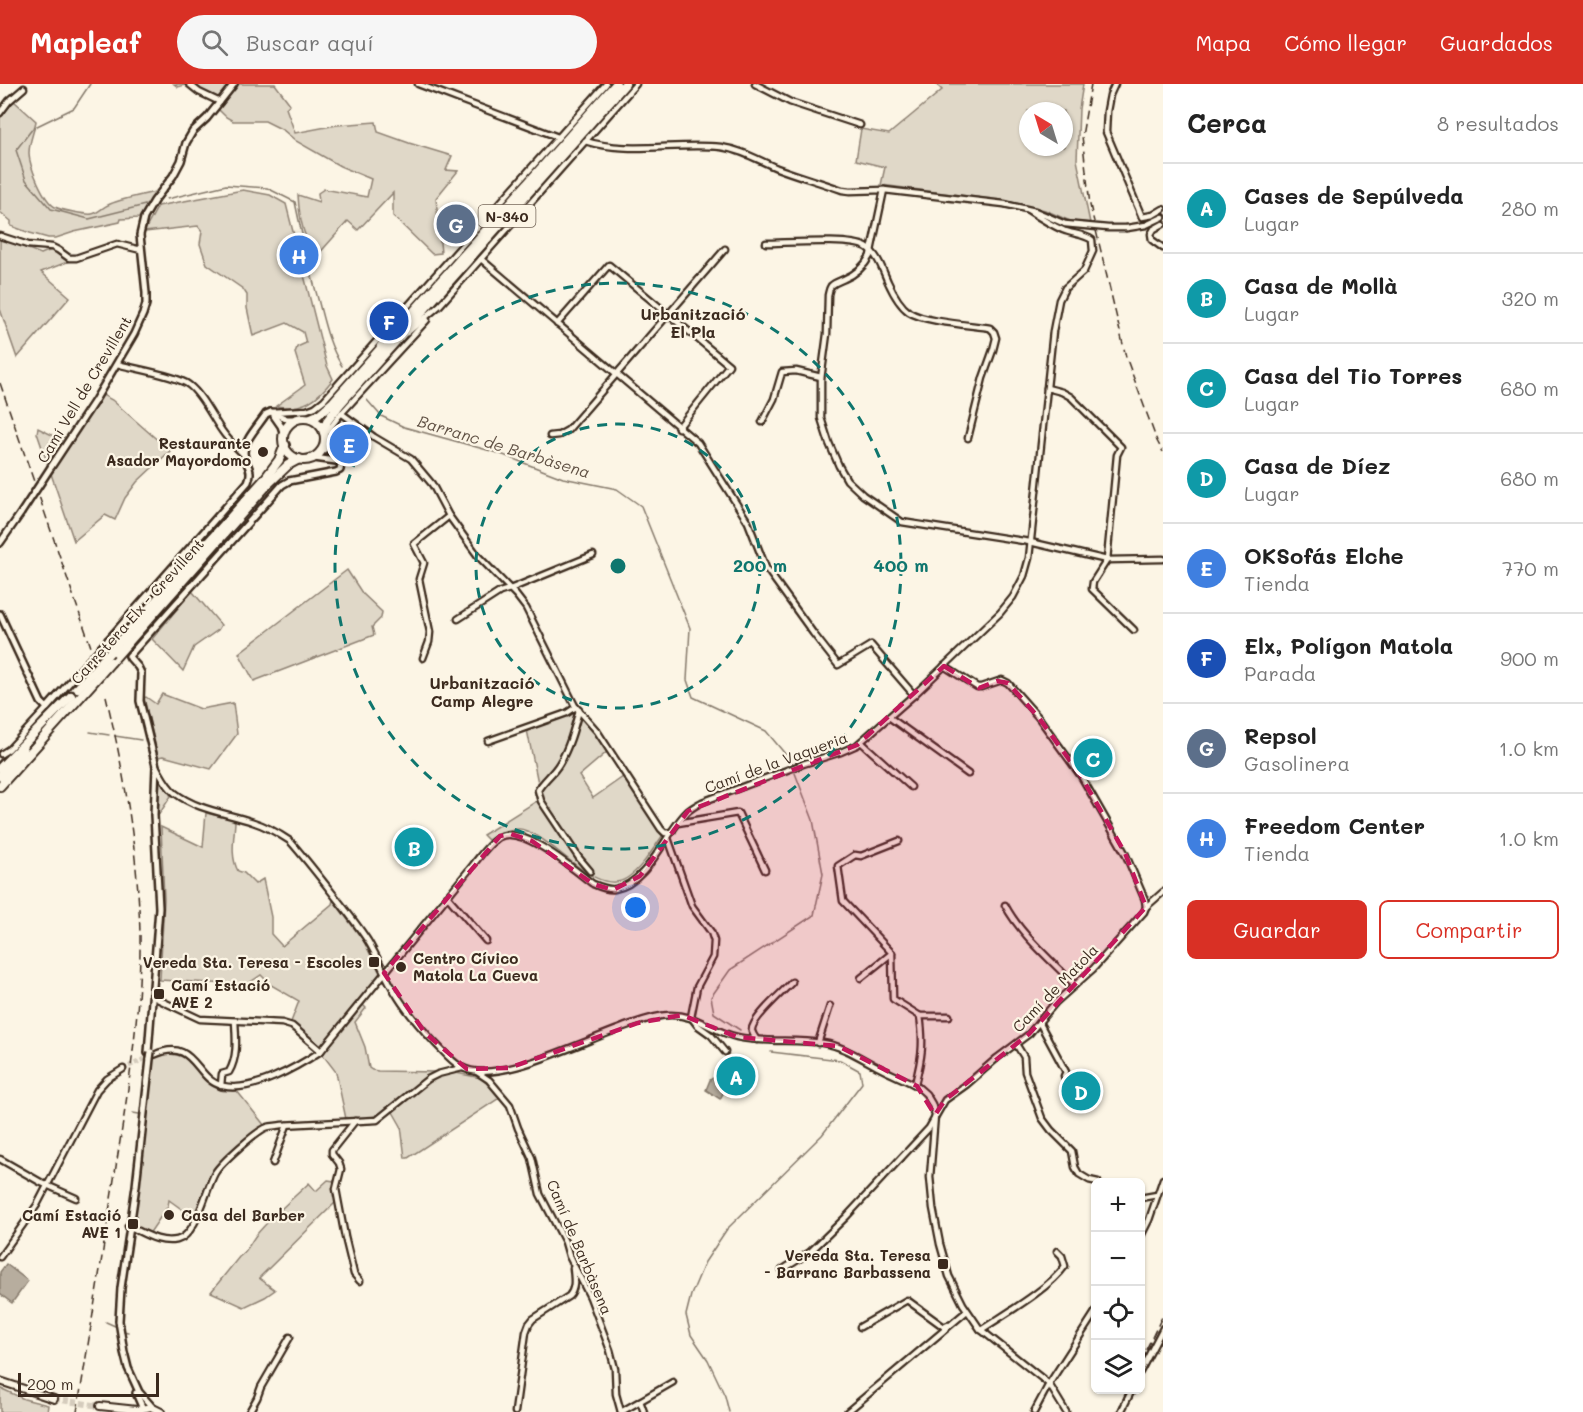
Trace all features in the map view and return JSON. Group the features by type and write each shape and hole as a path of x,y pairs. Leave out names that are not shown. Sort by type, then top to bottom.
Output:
{"highway":[{"name":"N-340","path":"311,418 333,402 616,84"},
{"name":"N-340","path":"314,458 322,451 327,421 332,413 625,84"},
{"path":"314,458 302,460 291,455 285,445 286,429 296,419 311,418 317,422 325,436"},
{"name":"Carretera Elx - Crevillent","path":"0,787 3,777 110,652 264,480 279,460 285,445"},
{"name":"Carretera Elx - Crevillent","path":"76,694 111,662 268,484 288,465 299,459"},
{"path":"0,768 76,694"}],"main road":[{"path":"0,1380 54,1399"},
{"path":"100,1406 141,1410 153,1408 161,1412"},
{"path":"121,1409 130,1412"}],"street":[{"path":"189,84 199,92 220,102"},
{"name":"Camí Vell de Crevillent","path":"0,543 94,402 134,334 147,304 140,235 144,218 173,176 193,131 207,118 234,84"},
{"path":"418,84 558,137"},
{"path":"244,455 249,439 266,414 274,411 298,412 315,407 324,400 606,84"},
{"path":"636,84 341,413 325,436 328,449 342,467 340,470 289,481 282,485 129,656 141,674 140,701 158,769 174,792 189,802 255,823 290,841 359,928 397,996 411,1015 462,1068 477,1072 509,1068 638,1023 662,1016 682,1015 737,1037 838,1046 915,1084 926,1094 935,1115 930,1177 940,1244 950,1276 967,1311 981,1330 1049,1384 1066,1412"},
{"path":"755,84 790,102 860,125"},
{"path":"1114,84 1107,111 1106,132 1142,217 1153,215 1163,209"},
{"path":"0,113 9,101 24,88"},
{"path":"585,141 600,146 624,148 676,146 724,148 745,153 775,167 842,190 884,190 1004,204 1065,224 1127,228 1146,225 1163,217"},
{"path":"884,190 866,263 850,277 833,284 829,289 827,334 821,377 821,418 839,466 848,480 863,495 902,522 1030,542 1107,560 1163,559"},
{"name":"Camí de la Vaqueria","path":"447,896 490,845 500,836 511,834 532,841 593,884 613,890 628,885 640,876 688,811 702,802 841,752 861,742 914,695 1013,597 1024,576 1029,558 1053,331 1059,300 1065,288 1084,271 1094,245 1088,237 1071,234 1028,210"},
{"path":"1163,224 1154,229 1151,234 1152,240 1163,248"},
{"path":"0,236 28,245 52,247 69,258 76,258 117,244 141,250"},
{"path":"765,243 829,242 865,246 880,265 891,290 908,311 935,320 990,328 996,338 968,438"},
{"path":"550,436 560,435 568,430 725,249"},
{"path":"481,259 698,444 748,522 766,568 838,665 871,645 914,695"},
{"path":"557,324 609,265 729,365 678,428"},
{"path":"389,348 440,305"},
{"path":"366,364 399,316"},
{"path":"1,754 9,749 47,708 251,476 244,455 222,431 189,385 183,381 117,364"},
{"path":"762,422 774,399 782,372 796,371 821,377"},
{"path":"1047,388 1071,397 1121,447 1117,455 1107,560 1093,582 1092,589 1134,630"},
{"path":"270,412 287,419 296,419"},
{"path":"270,412 277,419 284,435"},
{"path":"341,413 374,437 411,459 432,484 449,516 478,556 526,608 577,709 597,731 665,833 672,832"},
{"path":"314,458 332,459 339,462"},
{"path":"423,657 430,632 419,579 424,563 414,544 449,516"},
{"path":"458,619 500,591 593,555"},
{"path":"0,614 41,702 47,708"},
{"path":"944,666 977,687 1002,680 1008,683 1039,718 1082,776 1125,853 1146,907"},
{"path":"488,741 577,709"},
{"path":"577,709 566,751 558,767 538,790 541,801 590,871"},
{"path":"889,717 969,774"},
{"path":"861,742 910,787"},
{"path":"141,1410 126,1371 118,1334 118,1298 150,1056 159,908 154,815 158,769"},
{"path":"678,823 738,813 765,870"},
{"path":"668,838 692,906 711,932 714,941 712,957 697,987 691,1017"},
{"path":"899,841 861,856 855,855 838,866 843,901 892,953 893,999 920,1017 949,1016"},
{"name":"Camí de Matola","path":"782,1270 810,1252 846,1217 929,1128 945,1100 1029,1034 1055,1003 1093,969 1146,907 1163,892"},
{"path":"150,1056 167,1050 181,1052 192,1057 209,1079 221,1086 247,1087 300,1065 321,1051 447,896 486,941"},
{"path":"1005,905 1027,935 1075,985"},
{"path":"861,978 892,953"},
{"path":"757,1040 752,1031 753,1025 792,982"},
{"path":"154,998 200,1019 282,1023 292,1026 321,1051"},
{"path":"818,1043 830,1006"},
{"path":"691,1017 711,1035 725,1052"},
{"path":"915,1084 921,1062 923,1039 920,1017"},
{"path":"221,1086 222,1074 229,1072 236,1050 235,1021"},
{"path":"1039,1022 1066,1072 1064,1076 1074,1100"},
{"path":"1016,1044 1024,1057 1025,1072 1042,1118 1072,1151 1079,1174 1091,1180"},
{"path":"129,1238 136,1234 175,1241 181,1239 194,1222 216,1171 266,1127 377,1120 428,1079 462,1068"},
{"path":"0,1257 37,1205 97,1090 107,1079 123,1069"},
{"name":"Camí de Barbàsena","path":"477,1072 489,1080 510,1105 532,1158 540,1194 591,1297 615,1368 616,1394 621,1412"},
{"path":"355,1121 332,1150 332,1154 341,1169 336,1189 354,1274 360,1281"},
{"path":"273,1163 287,1125"},
{"path":"0,1159 20,1172 76,1198"},
{"path":"1143,1232 1163,1179"},
{"path":"1145,1197 1157,1195"},
{"path":"129,1227 144,1235"},
{"path":"129,1227 120,1306 121,1337 129,1372 139,1392 153,1408"},
{"path":"981,1330 1047,1284 1063,1270 1065,1262 1057,1251"},
{"path":"515,1412 529,1324 572,1292 573,1263"},
{"path":"860,1327 907,1299 944,1327 951,1324"},
{"path":"847,1412 967,1311"},
{"path":"1034,1412 1091,1317"},
{"path":"1145,1362 1163,1328"},
{"path":"249,1412 290,1337"},
{"path":"621,1412 673,1382"},
{"path":"1121,1412 1130,1394"},
{"path":"640,1401 644,1412"}],"highlighted area":[{"path":"944,666 979,688 997,681 1008,683 1039,718 1081,776 1125,853 1146,907 1029,1034 945,1100 935,1115 917,1086 838,1046 737,1037 682,1015 638,1023 509,1068 467,1069 425,1033 384,973 500,836 511,834 532,841 593,884 613,890 640,876 688,811 857,745"}],"shaded area":[{"path":"174,84 275,84 290,104 286,108 295,133 337,125 376,122 378,132 452,156 446,170 458,171 436,198 441,253 432,254 393,216 393,193 358,230 348,221 316,257 303,227 298,195 319,202 318,193 324,189 367,197 371,179 340,166 265,121 233,121 218,109 215,103 185,85 178,87"},
{"path":"936,84 1083,84 1079,109 1077,160 1090,223 1070,221 1045,210 1006,201 881,185 885,167 856,160 861,129 889,134 942,90"},
{"path":"14,101 36,121 30,145 30,159 38,183 46,198 55,207 92,214 113,203 158,191 139,218 121,219 120,222 56,238 48,238 11,226 11,221 0,212 0,118"},
{"path":"243,190 270,195 286,204 327,366 333,379 315,398 302,405 276,406 305,385 295,353 297,347 306,343 303,332 287,323 253,336 247,308 247,295 243,289 207,264 200,244 202,231 198,226 144,232 158,206"},
{"path":"0,238 41,254 57,251 70,261 41,272 70,297 17,358 0,309"},
{"path":"97,392 112,400 170,451 137,482 125,498 115,520 105,515 74,541 37,433 38,428 56,437 67,437"},
{"path":"347,570 362,593 382,612 381,618 372,627 374,635 254,681 239,653"},
{"path":"192,591 221,625 218,630 194,647 183,671 152,639"},
{"path":"162,694 201,709 233,703 237,734 211,769 163,756 158,757 144,698 156,704"},
{"path":"572,706 608,751 579,776 593,798 623,777 663,835 638,869 627,878 614,882 600,880 586,872 530,832 518,829 509,830 488,840 483,835 537,801 535,794 538,783 527,730"},
{"path":"160,777 171,796 158,816"},
{"path":"206,813 233,819 235,822 233,847 238,871 244,873 255,884 263,879 271,917 271,934 282,946 332,904 333,900 363,940 383,979 363,1005 366,1008 355,1022 365,1047 369,1068 378,1071 435,1072 382,1113 367,1119 346,1119 336,1072 291,1022 299,1001 271,985 261,975 246,985 160,980 164,899 161,827 203,847"},
{"path":"163,1054 175,1055 191,1062 210,1085 218,1089 237,1091 265,1126 228,1159 212,1179 194,1218 169,1200 168,1206 149,1234 133,1225 152,1058"},
{"path":"456,1073 481,1078 501,1097 405,1158 401,1126 393,1112 439,1076"},
{"path":"713,1078 727,1086 720,1099 706,1090"},
{"path":"328,1180 336,1184 337,1201 259,1278 275,1290 244,1307 211,1292 257,1234 282,1208 309,1183 316,1191"},
{"path":"6,1264 28,1281 12,1303 0,1294 0,1272"},
{"path":"0,1388 24,1399 48,1405 47,1412 0,1412"}],"waterway":[{"name":"Barranc de Barbàsena","path":"90,84 74,108 33,128 16,150 26,180 51,209 89,219 145,205"},
{"name":"Barranc de Barbàsena","path":"167,199 226,185 267,188 295,202 325,325 342,366"},
{"name":"Barranc de Barbàsena","path":"367,400 381,416 404,427 498,453 563,478 617,489 641,506 690,628 687,680 693,697 766,731 791,761"},
{"path":"90,732 109,735"},
{"path":"115,736 141,740"},
{"name":"Barranc de Barbàsena","path":"740,1030 714,1013 711,997 730,970 814,915 823,874 813,820 795,773"},
{"name":"Barranc de Barbàsena","path":"729,1412 725,1396 708,1360 691,1335 686,1315 691,1295 705,1262 727,1229 822,1135 862,1083 860,1071 840,1060 771,1052"},
{"path":"133,1113 139,1114"},
{"path":"106,1322 115,1326"},
{"path":"123,1331 128,1332"}],"tunnel":[{"path":"123,1069 151,1056"},
{"path":"54,1399 100,1406"}],"railway":[{"path":"1091,84 1082,136 1090,205 1126,357 1163,452"},
{"path":"0,383 91,647"},
{"path":"77,1412 130,1076 139,991 140,934 137,874 125,785 106,696"},
{"path":"1145,1352 1163,1315"},
{"path":"1117,1412 1125,1394"}],"place":[{"name":"Repsol","path":"456,224"},
{"name":"Freedom Center","path":"299,255"},
{"name":"Elx, Polígon Matola","path":"389,321"},
{"name":"OKSofás Elche","path":"349,444"},
{"name":"Restaurante Asador Mayordomo","path":"263,452"},
{"name":"Casa del Tio Torres","path":"1093,758"},
{"name":"Casa de Mollà","path":"414,847"},
{"name":"Vereda Sta. Teresa - Escoles","path":"374,962"},
{"name":"Centro Cívico Matola La Cueva","path":"401,967"},
{"name":"Camí Estació AVE 2","path":"159,994"},
{"name":"Cases de Sepúlveda","path":"736,1076"},
{"name":"Casa de Díez","path":"1081,1091"},
{"name":"Casa del Barber","path":"169,1215"},
{"name":"Camí Estació AVE 1","path":"133,1224"},
{"name":"Vereda Sta. Teresa - Barranc Barbassena","path":"943,1264"}],"district":[{"name":"Urbanització El Pla","path":"693,322"},
{"name":"Urbanització Camp Alegre","path":"482,691"}]}
